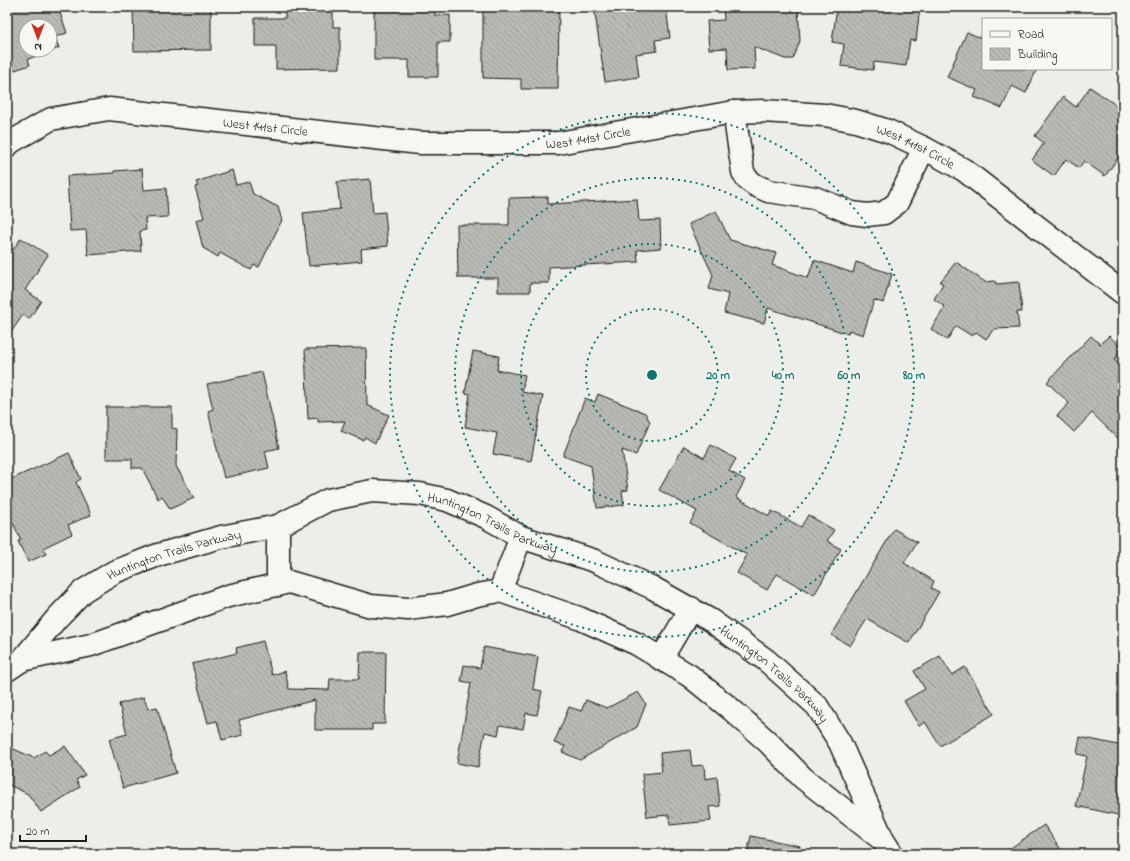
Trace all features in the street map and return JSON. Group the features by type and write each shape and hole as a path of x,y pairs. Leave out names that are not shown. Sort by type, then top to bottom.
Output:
{"street":[{"name":"West 141st Circle","path":"7,146 10,142 51,119 110,109 420,143 558,143 734,112 763,110 825,115 856,121 888,130 964,170 1123,293"},
{"path":"734,112 743,172 747,179 755,185 768,191 815,198 852,213 867,215 884,213 897,203 924,148"},
{"name":"Huntington Trails Parkway","path":"14,665 83,591 114,572 158,555 221,536 278,526 328,500 372,491 420,494 447,500 486,516 521,536 595,561 653,588 710,620 766,660 817,706 840,743 887,847"},
{"path":"278,526 278,585"},
{"path":"500,591 521,536"},
{"name":"Huntington Trails Parkway","path":"14,665 91,645 228,596 289,582 371,606 408,609 447,604 477,595 500,591 579,618 637,644 690,676 732,710 769,743 803,778 887,847"},
{"path":"661,659 691,608"}],"building":[{"path":"7,7 58,7 67,33 58,36 58,18 18,18 18,58 31,58 28,59 30,65 12,71 7,58"},
{"path":"133,7 211,7 211,50 134,51"},
{"path":"300,7 325,7 325,10 333,10 333,27 340,27 340,68 276,69 276,46 255,46 255,18 285,18 285,10 300,10"},
{"path":"374,7 435,7 435,16 450,15 450,42 438,42 438,77 409,77 409,60 374,60"},
{"path":"483,7 559,7 558,89 521,89 521,79 483,78"},
{"path":"594,7 666,7 670,38 655,40 657,51 636,54 639,77 605,82"},
{"path":"723,7 798,7 800,41 793,59 785,59 754,47 755,69 728,70 727,48 709,49 707,21 724,20"},
{"path":"837,7 920,7 916,41 910,40 906,66 874,62 873,70 841,66 844,44 832,42"},
{"path":"967,32 982,39 982,70 1037,70 1026,93 1012,86 1002,108 974,97 977,90 947,77"},
{"path":"1090,87 1123,110 1123,151 1105,176 1084,161 1079,168 1066,159 1054,176 1032,160 1044,143 1035,136 1063,97 1076,107"},
{"path":"142,169 144,190 166,188 168,217 145,218 146,230 140,231 141,251 88,255 86,230 70,231 67,176 114,173 114,171"},
{"path":"232,170 236,185 249,182 253,194 278,207 282,220 259,267 254,265 251,270 220,253 218,257 203,248 196,220 204,218 195,187 198,186 196,182"},
{"path":"370,179 373,213 385,212 388,246 361,249 362,261 309,266 303,213 340,209 337,182"},
{"path":"548,197 548,204 637,199 639,221 660,220 661,248 637,250 638,262 549,267 549,283 530,283 530,292 498,292 498,278 458,278 457,225 509,225 509,198"},
{"path":"716,211 730,240 776,253 772,265 808,278 814,260 853,273 856,262 892,274 883,303 874,300 863,335 849,330 848,334 768,308 764,323 724,313 728,294 709,289 713,275 689,224"},
{"path":"21,238 48,255 25,290 41,301 29,319 23,315 7,338 7,246 13,250"},
{"path":"956,262 985,282 995,281 996,284 1019,282 1022,312 1017,312 1019,328 994,329 986,339 976,332 972,336 956,326 947,340 931,329 945,307 934,299 943,284 940,282"},
{"path":"1091,336 1100,344 1109,336 1123,349 1114,360 1123,368 1123,443 1092,413 1074,432 1057,416 1069,403 1047,382"},
{"path":"366,348 367,405 389,415 375,443 365,437 363,440 341,431 345,421 318,422 318,418 308,419 305,349"},
{"path":"473,351 499,356 497,370 525,375 522,392 543,396 531,461 493,454 497,433 465,427 470,394 465,393"},
{"path":"262,372 279,448 265,451 269,468 224,478 208,411 213,409 207,384"},
{"path":"598,394 645,413 650,422 636,455 622,450 628,490 622,491 624,505 597,508 591,466 563,456 585,398 595,402"},
{"path":"106,407 172,407 172,428 177,429 176,466 194,498 170,509 162,496 158,499 142,468 132,468 132,459 106,459"},
{"path":"711,445 736,459 729,471 745,480 736,497 769,516 772,511 801,527 808,515 834,530 827,541 841,549 814,595 777,574 767,590 737,573 747,555 690,523 697,511 659,490 684,446 704,458"},
{"path":"69,453 81,479 76,482 91,515 68,525 72,534 43,548 46,554 28,562 18,541 21,540 7,510 7,481"},
{"path":"894,529 917,542 904,563 934,581 931,588 939,592 909,643 867,619 850,646 831,635"},
{"path":"263,641 272,675 285,671 289,689 329,690 330,679 359,679 360,652 386,652 385,724 372,724 372,730 315,730 315,700 239,720 243,735 222,740 217,721 208,723 192,664 237,653 236,648"},
{"path":"484,647 538,657 533,689 542,691 537,715 526,713 523,729 500,725 498,735 485,732 478,767 457,763 471,683 461,681 464,665 480,668"},
{"path":"940,656 952,675 965,667 994,714 940,746 925,722 919,726 904,701 925,689 914,671"},
{"path":"638,692 646,704 637,727 580,760 562,752 565,746 554,743 569,707 581,711 586,700 607,708"},
{"path":"144,697 148,709 157,707 176,773 123,788 109,739 127,734 119,704"},
{"path":"1080,737 1123,746 1123,816 1076,806 1087,756 1077,754"},
{"path":"7,746 34,758 45,751 49,755 65,746 85,775 76,780 80,787 41,812 28,794 7,784"},
{"path":"690,750 692,766 704,765 705,779 717,777 720,806 709,807 711,821 670,825 669,815 647,817 642,774 662,772 660,753"},
{"path":"1044,825 1064,854 1002,854"},
{"path":"751,836 800,846 799,854 747,854"}]}
